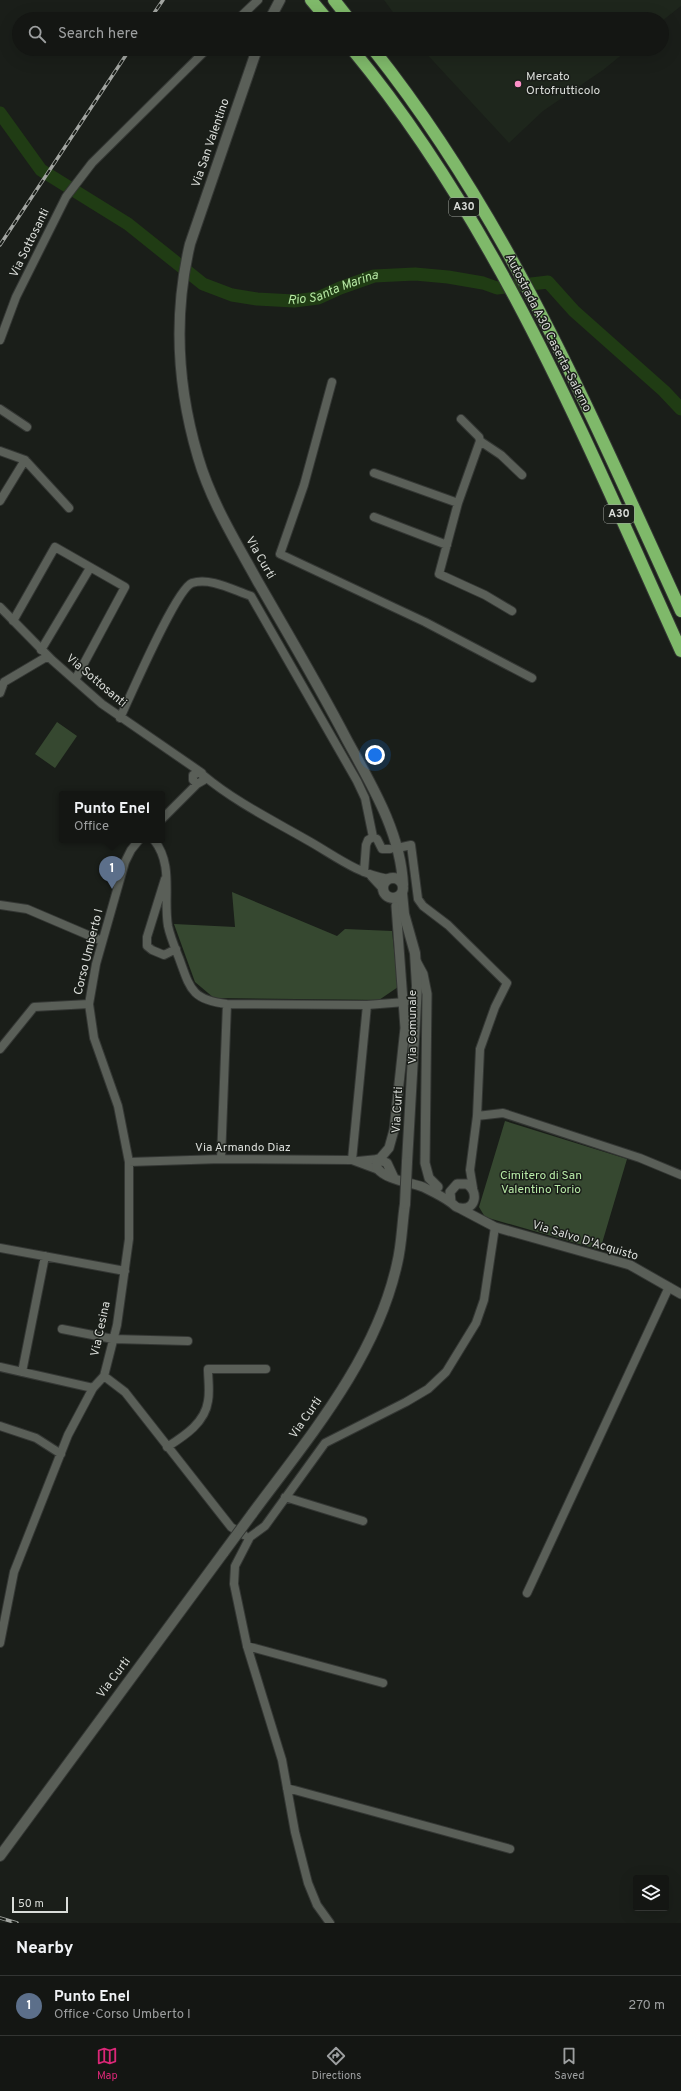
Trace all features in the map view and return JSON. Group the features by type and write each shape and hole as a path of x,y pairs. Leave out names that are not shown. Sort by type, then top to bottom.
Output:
{"highway":[{"path":"311,0 321,12"},
{"path":"334,0 343,12"},
{"name":"Autostrada A30 Caserta-Salerno","path":"357,56 409,124 476,227 506,278 556,377 681,651"},
{"name":"Autostrada A30 Caserta-Salerno","path":"378,56 461,171 520,271 570,369 681,611"}],"main road":[{"path":"274,12 280,0"},
{"name":"Via San Valentino","path":"190,244 255,56"},
{"name":"Via Curti","path":"0,1856 252,1514 358,1366 381,1318 397,1263 405,1204 416,1019 416,961 414,943 404,914 399,862 393,839 378,797 331,709 222,518 198,458 182,393 178,319 190,244"},
{"path":"390,879 397,879 402,889 395,897 386,893 384,884 390,879 399,862"},
{"name":"Via Curti","path":"386,893 404,914"}],"street":[{"path":"245,12 258,0"},
{"name":"Via Sottosanti","path":"0,340 16,297 66,197 77,181 92,163 200,56"},
{"path":"332,382 304,485 280,554 425,622 532,678"},
{"path":"0,409 27,427"},
{"path":"461,419 479,437 480,441 501,455 522,475"},
{"path":"480,441 458,503 439,574 485,595 512,611"},
{"path":"0,451 25,460 69,508"},
{"path":"0,501 25,460"},
{"path":"374,473 458,503"},
{"path":"374,517 447,545"},
{"path":"13,621 55,547 125,587 75,680"},
{"path":"41,650 90,568"},
{"path":"120,718 181,593 190,584 208,582 251,596 366,798 373,837 377,839 382,848 390,849"},
{"name":"Via Sottosanti","path":"0,607 41,650 75,680 120,718 186,762 197,778 216,786 345,864 367,874 390,879"},
{"path":"0,693 4,682 48,656"},
{"path":"165,816 197,778"},
{"path":"367,874 366,845 368,840 373,837"},
{"name":"Corso Umberto I","path":"89,1004 94,972 125,862 137,843"},
{"path":"156,843 164,854 168,926 189,987 199,996 212,1002 227,1004 367,1006 405,1002"},
{"path":"402,847 411,846 418,899 422,906 448,925 507,983 495,1006 480,1049 477,1116 470,1170 475,1195 474,1202 478,1219"},
{"path":"166,874 156,904 147,946 164,955 176,949"},
{"name":"Via Sottosanti","path":"367,874 386,893"},
{"path":"0,905 27,909 102,941"},
{"name":"Via Curti","path":"378,1159 389,1148 397,1116 406,1028 396,906"},
{"name":"Via Comunale","path":"416,961 423,974 427,994 424,1163 429,1178 438,1187"},
{"path":"0,1049 34,1007 89,1004"},
{"name":"Via Cesina","path":"89,1004 94,1038 118,1106 129,1162 129,1239 113,1339 104,1376"},
{"path":"221,1159 227,1004"},
{"path":"355,1160 367,1006"},
{"path":"477,1116 503,1113 640,1158 681,1175"},
{"name":"Via Armando Diaz","path":"129,1162 221,1159 378,1159"},
{"path":"379,1170 377,1165 378,1159 386,1162 394,1178"},
{"name":"Via Armando Diaz","path":"355,1160 394,1178 423,1188"},
{"path":"451,1202 450,1192 470,1170"},
{"path":"423,1188 457,1184 467,1184 473,1188"},
{"path":"423,1188 451,1202 459,1208 469,1207 474,1202"},
{"name":"Via Salvo D'Acquisto","path":"459,1208 495,1227 630,1265 681,1294"},
{"path":"330,1923 317,1905 308,1883 282,1760 247,1646 234,1584 235,1566 250,1537 265,1526 325,1443 406,1402 428,1389 446,1372 476,1323 484,1300 495,1227"},
{"path":"0,1248 125,1271"},
{"path":"22,1372 45,1256"},
{"path":"527,1592 669,1287"},
{"path":"62,1329 113,1339 188,1341"},
{"path":"0,1367 92,1388"},
{"path":"167,1447 192,1431 207,1406 209,1400 208,1369 266,1369"},
{"path":"0,1643 14,1572 68,1435 92,1388 104,1376 125,1392 231,1527 250,1537"},
{"path":"0,1426 36,1438 61,1454"},
{"path":"285,1497 363,1521"},
{"path":"247,1646 383,1683"},
{"path":"287,1788 510,1849"}],"shaded area":[{"path":"384,0 681,0 681,6 669,15 669,12 393,12"},
{"name":"Mercato Ortofrutticolo","path":"428,56 620,56 603,70 543,111 509,143"}],"green space":[{"path":"57,722 77,736 55,768 35,754"},
{"path":"232,892 337,936 345,929 392,931 398,987 379,1000 214,998 195,982 174,924 235,927"},
{"name":"Cimitero di San Valentino Torio","path":"505,1121 627,1159 600,1250 485,1217 479,1207"}],"waterway":[{"name":"Rio Santa Marina","path":"0,113 41,170 128,224 203,284 232,295 257,299 294,301 318,298 340,288 374,276 415,274 448,277 483,283 497,288 548,282 574,311 664,391 681,409"}],"railway":[{"path":"155,12 163,0"},
{"path":"0,245 125,56"},
{"path":"0,1918 17,1923"}],"place":[{"name":"Mercato Ortofrutticolo","path":"518,84"},
{"name":"Punto Enel","path":"112,889"}]}
